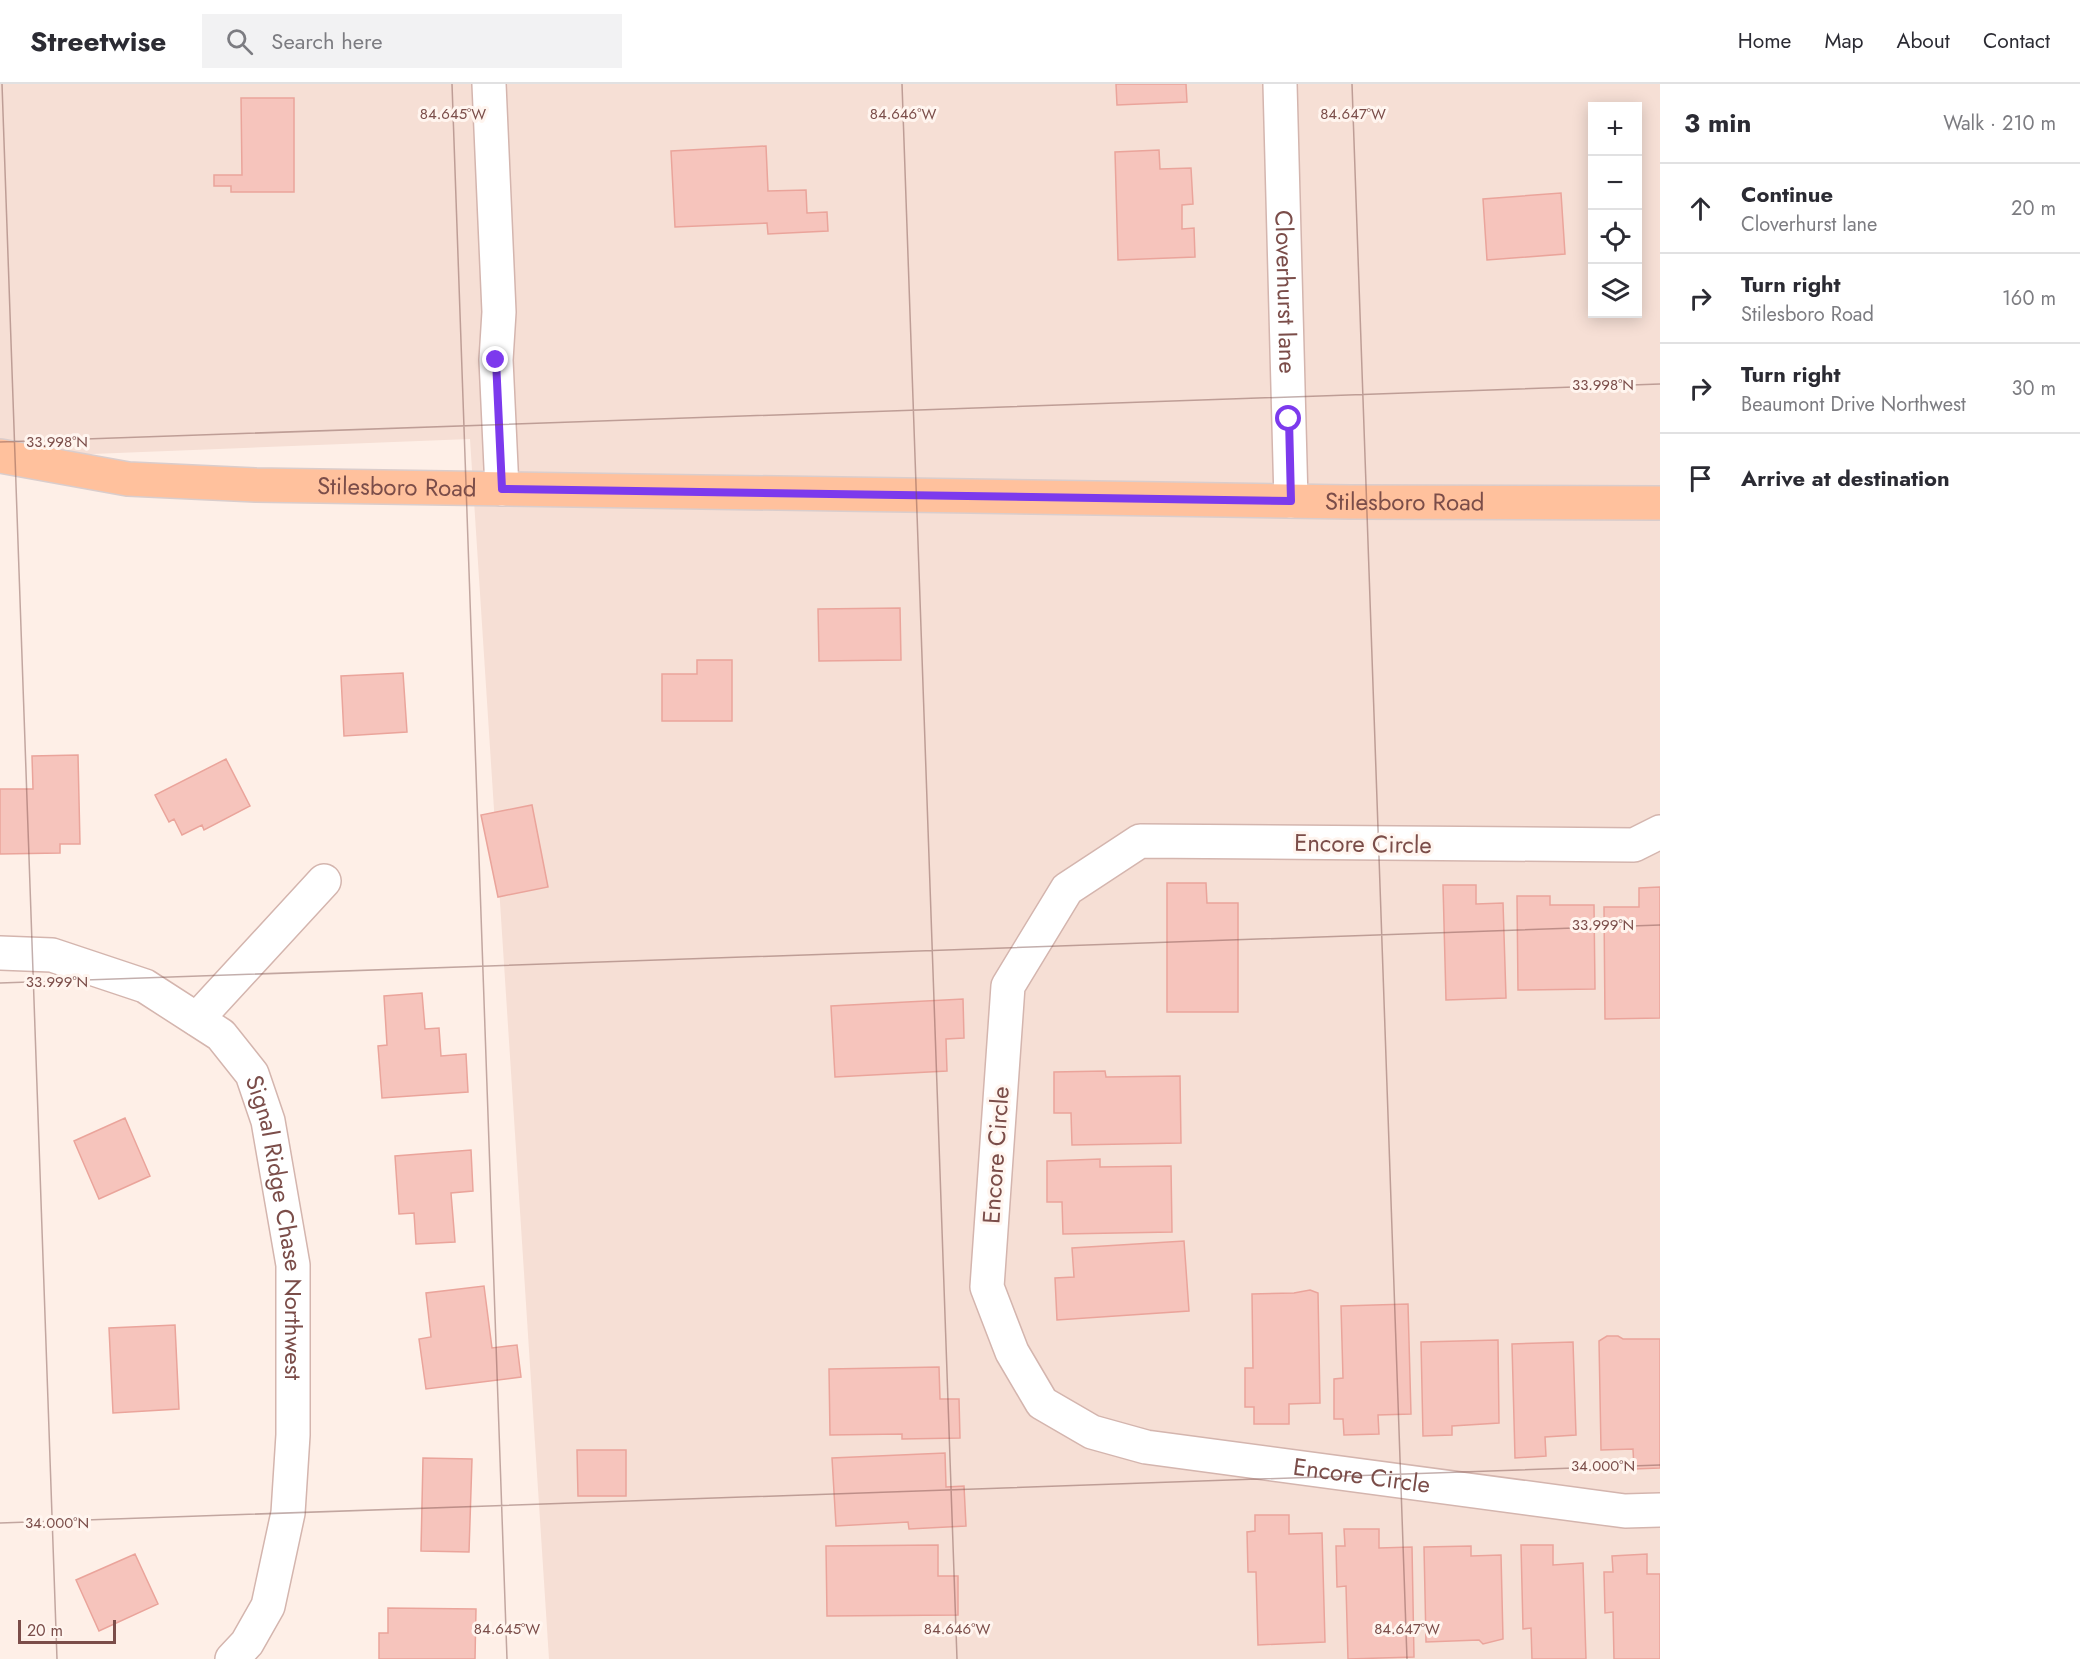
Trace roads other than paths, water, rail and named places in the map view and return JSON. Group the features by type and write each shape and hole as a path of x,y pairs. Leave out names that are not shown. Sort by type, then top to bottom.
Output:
{"main road":[{"name":"Stilesboro Road","path":"0,456 86,473 156,481 333,487 1291,501 1660,503"}],"street":[{"path":"489,84 500,312 496,360 502,489"},
{"name":"Cloverhurst lane","path":"1280,84 1291,501"},
{"name":"Encore Circle","path":"1660,832 1634,844 1140,841 1067,889 1008,986 987,1287 1012,1353 1042,1403 1092,1432 1146,1447 1625,1511 1660,1510"},
{"path":"197,1019 324,880"},
{"name":"Signal Ridge Chase Northwest","path":"0,953 52,956 146,986 221,1035 252,1074 268,1121 293,1265 292,1435 288,1513 268,1606 247,1643 232,1659"}]}
